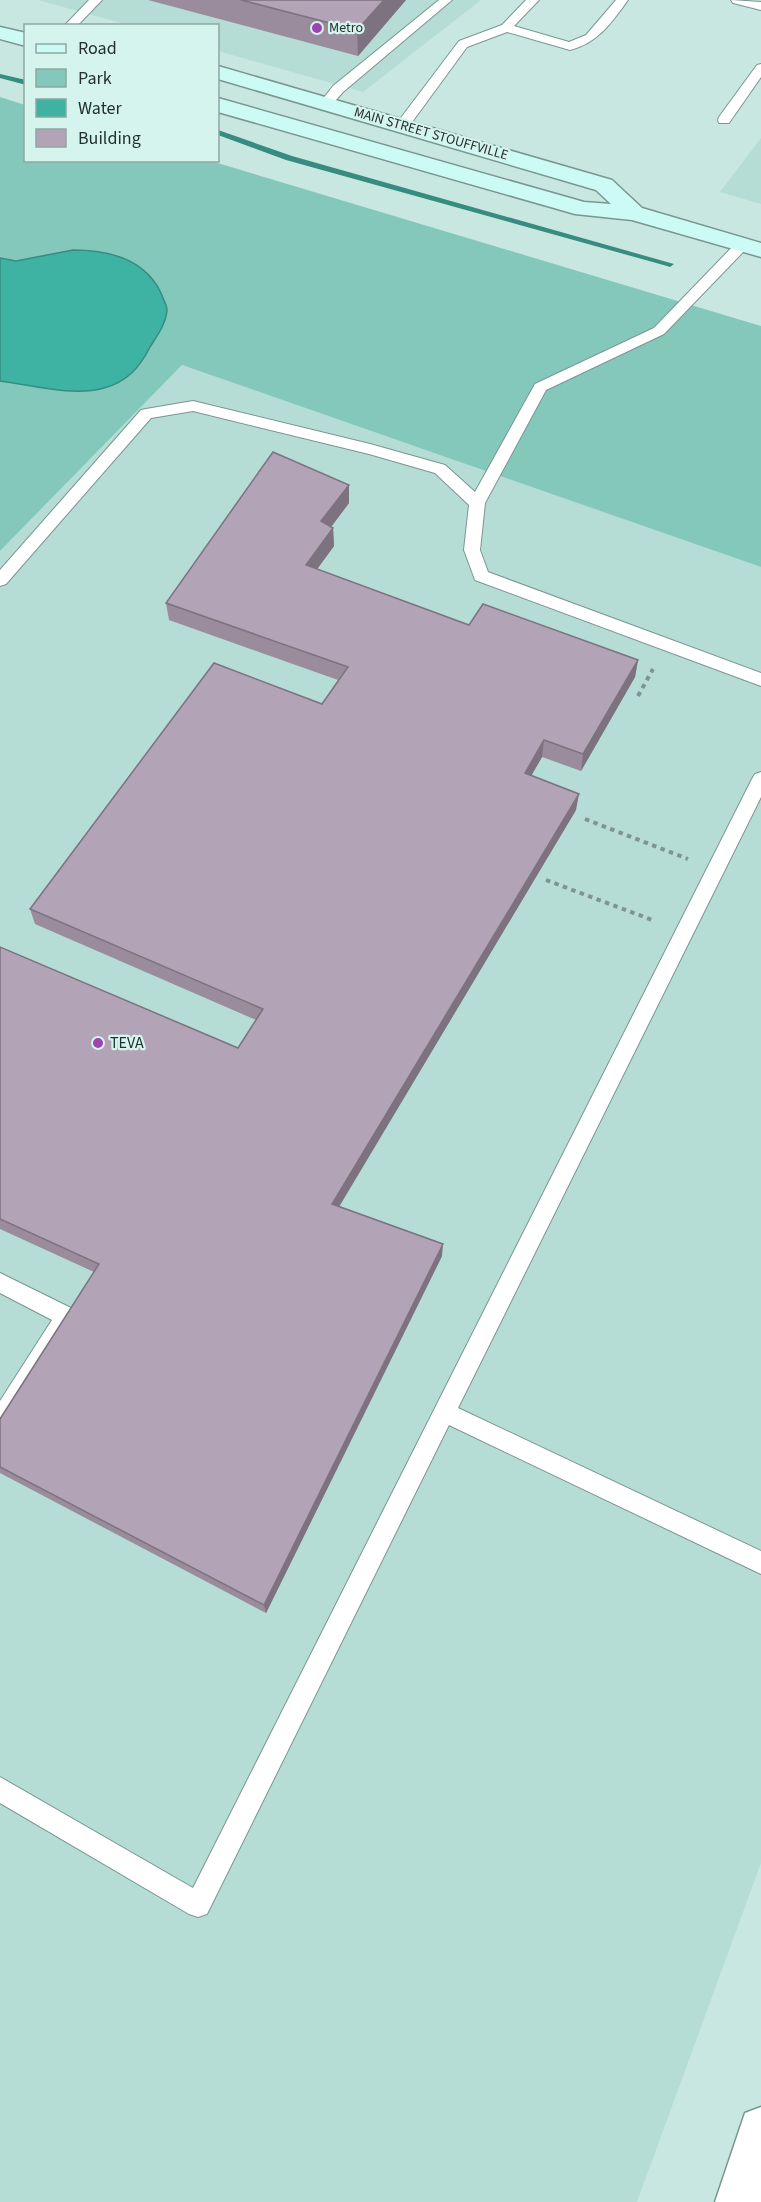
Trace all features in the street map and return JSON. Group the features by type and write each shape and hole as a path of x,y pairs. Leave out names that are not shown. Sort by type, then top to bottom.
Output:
{"main road":[{"path":"0,33 24,39"},
{"name":"MAIN STREET STOUFFVILLE","path":"219,72 604,185 634,213"},
{"name":"MAIN STREET STOUFFVILLE","path":"219,105 583,209 634,213 752,248"}],"street":[{"path":"738,2202 761,2130"}],"lane":[{"path":"72,24 96,0"},
{"path":"325,104 338,88 446,0"},
{"path":"402,126 463,44 506,28 534,0"},
{"path":"506,28 570,46 590,38 622,0"},
{"path":"736,0 761,6"},
{"path":"724,120 761,68"},
{"path":"752,248 659,331 540,387 477,503 472,550 481,576 761,680"},
{"path":"0,580 146,414 193,405 370,449 440,470 477,503"},
{"path":"0,1789 198,1905 761,779"},
{"path":"0,1283 66,1316 0,1420"},
{"path":"444,1412 761,1563"}],"path":[{"path":"585,819 716,869"},
{"path":"546,880 684,932"}],"shaded area":[{"path":"38,0 481,0 363,92 219,51 219,24 124,24"},
{"path":"761,138 761,204 720,192"},
{"path":"182,365 761,567 761,1863 637,2202 0,2202 0,551"}],"green space":[{"path":"0,97 24,105 24,162 214,162 761,326 761,567 182,365 0,551"}],"water":[{"path":"73,250 112,255 135,264 145,272 154,281 166,306 165,320 161,330 132,373 104,388 65,391 0,381 0,258 16,261"}],"building":[{"path":"241,0 384,0 357,30"},
{"name":"TEVA","path":"273,452 349,485 321,521 333,528 306,565 469,625 483,604 638,660 583,754 544,740 525,773 579,794 332,1204 443,1244 264,1605 0,1467 0,1419 99,1264 0,1219 0,947 238,1048 263,1009 30,909 214,663 322,704 348,667 166,603"}],"waterway":[{"path":"0,76 24,82"},
{"path":"219,132 289,158 670,264"}],"place":[{"name":"Metro","path":"317,28"},
{"name":"TEVA","path":"98,1043"}]}
